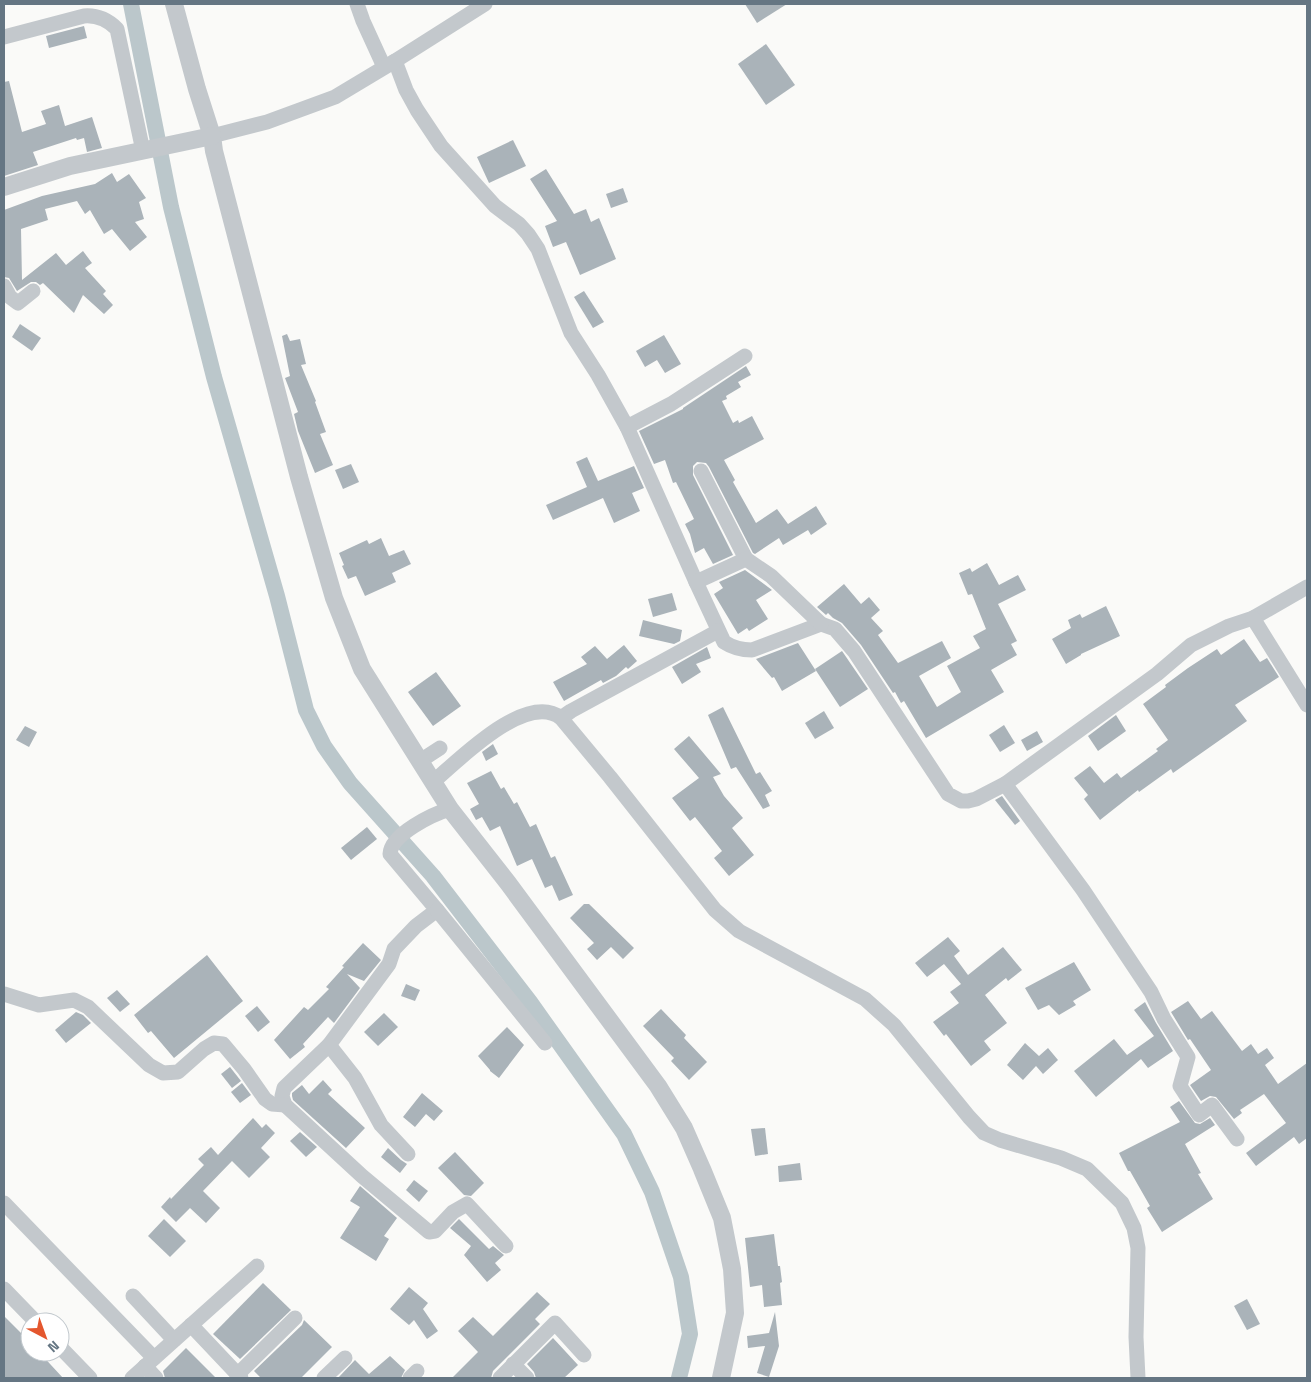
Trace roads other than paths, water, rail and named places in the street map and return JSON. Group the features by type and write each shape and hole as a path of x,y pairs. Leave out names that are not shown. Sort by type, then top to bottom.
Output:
{"street":[{"path":"174,4 196,89 205,137 214,151 299,477 334,598 362,669 433,782 442,811 508,883 658,1086 684,1128 722,1218 732,1269 735,1313 721,1378"},
{"path":"357,4 363,21 441,146 496,206 519,224 538,249 571,333 598,375 627,427 724,642 741,650 752,650 821,624"},
{"path":"4,187 70,166 267,122 335,97 485,4"},
{"path":"4,37 84,16 94,15 110,22 116,29 145,150"},
{"path":"4,286 10,297 18,302 33,291"},
{"path":"627,427 671,404 745,356"},
{"path":"701,471 746,559 771,576 821,624 830,626 839,632 854,651 948,794 961,801 976,799 1005,784 1157,674 1191,645 1229,626 1253,618 1307,587"},
{"path":"696,582 746,559"},
{"path":"1253,618 1307,705"},
{"path":"562,718 570,711 600,694 718,631"},
{"path":"433,782 466,754 512,721 529,713 544,712 562,718 715,910 739,931 865,999 894,1025 984,1133 1000,1140 1061,1158 1087,1169 1122,1203 1134,1228 1138,1248 1136,1337 1138,1378"},
{"path":"420,761 440,748"},
{"path":"1005,784 1082,890 1151,992 1164,1020 1188,1058 1180,1086 1199,1115 1212,1105 1237,1139"},
{"path":"442,811 396,839 390,847 390,854 545,1043"},
{"path":"437,910 416,926 394,949 389,964 329,1045 284,1088 282,1096 285,1105 362,1176 428,1232 436,1231 453,1212 467,1204 506,1246"},
{"path":"4,994 39,1005 74,1000 88,1007 149,1065 163,1073 178,1072 204,1049 214,1043 223,1044 244,1069 265,1099 272,1104 285,1105"},
{"path":"329,1045 355,1078 381,1125 408,1154"},
{"path":"4,1203 150,1362 156,1378"},
{"path":"132,1378 257,1266"},
{"path":"4,1289 26,1312"},
{"path":"133,1296 174,1340"},
{"path":"191,1325 239,1376 295,1318"},
{"path":"500,1378 555,1323 584,1355"},
{"path":"70,1357 90,1378"},
{"path":"324,1378 346,1358"},
{"path":"513,1364 527,1378"}],"waterway":[{"path":"131,4 171,207 214,377 277,596 306,710 324,746 350,783 433,876 530,1002 624,1134 652,1192 681,1277 690,1334 679,1378"}]}
